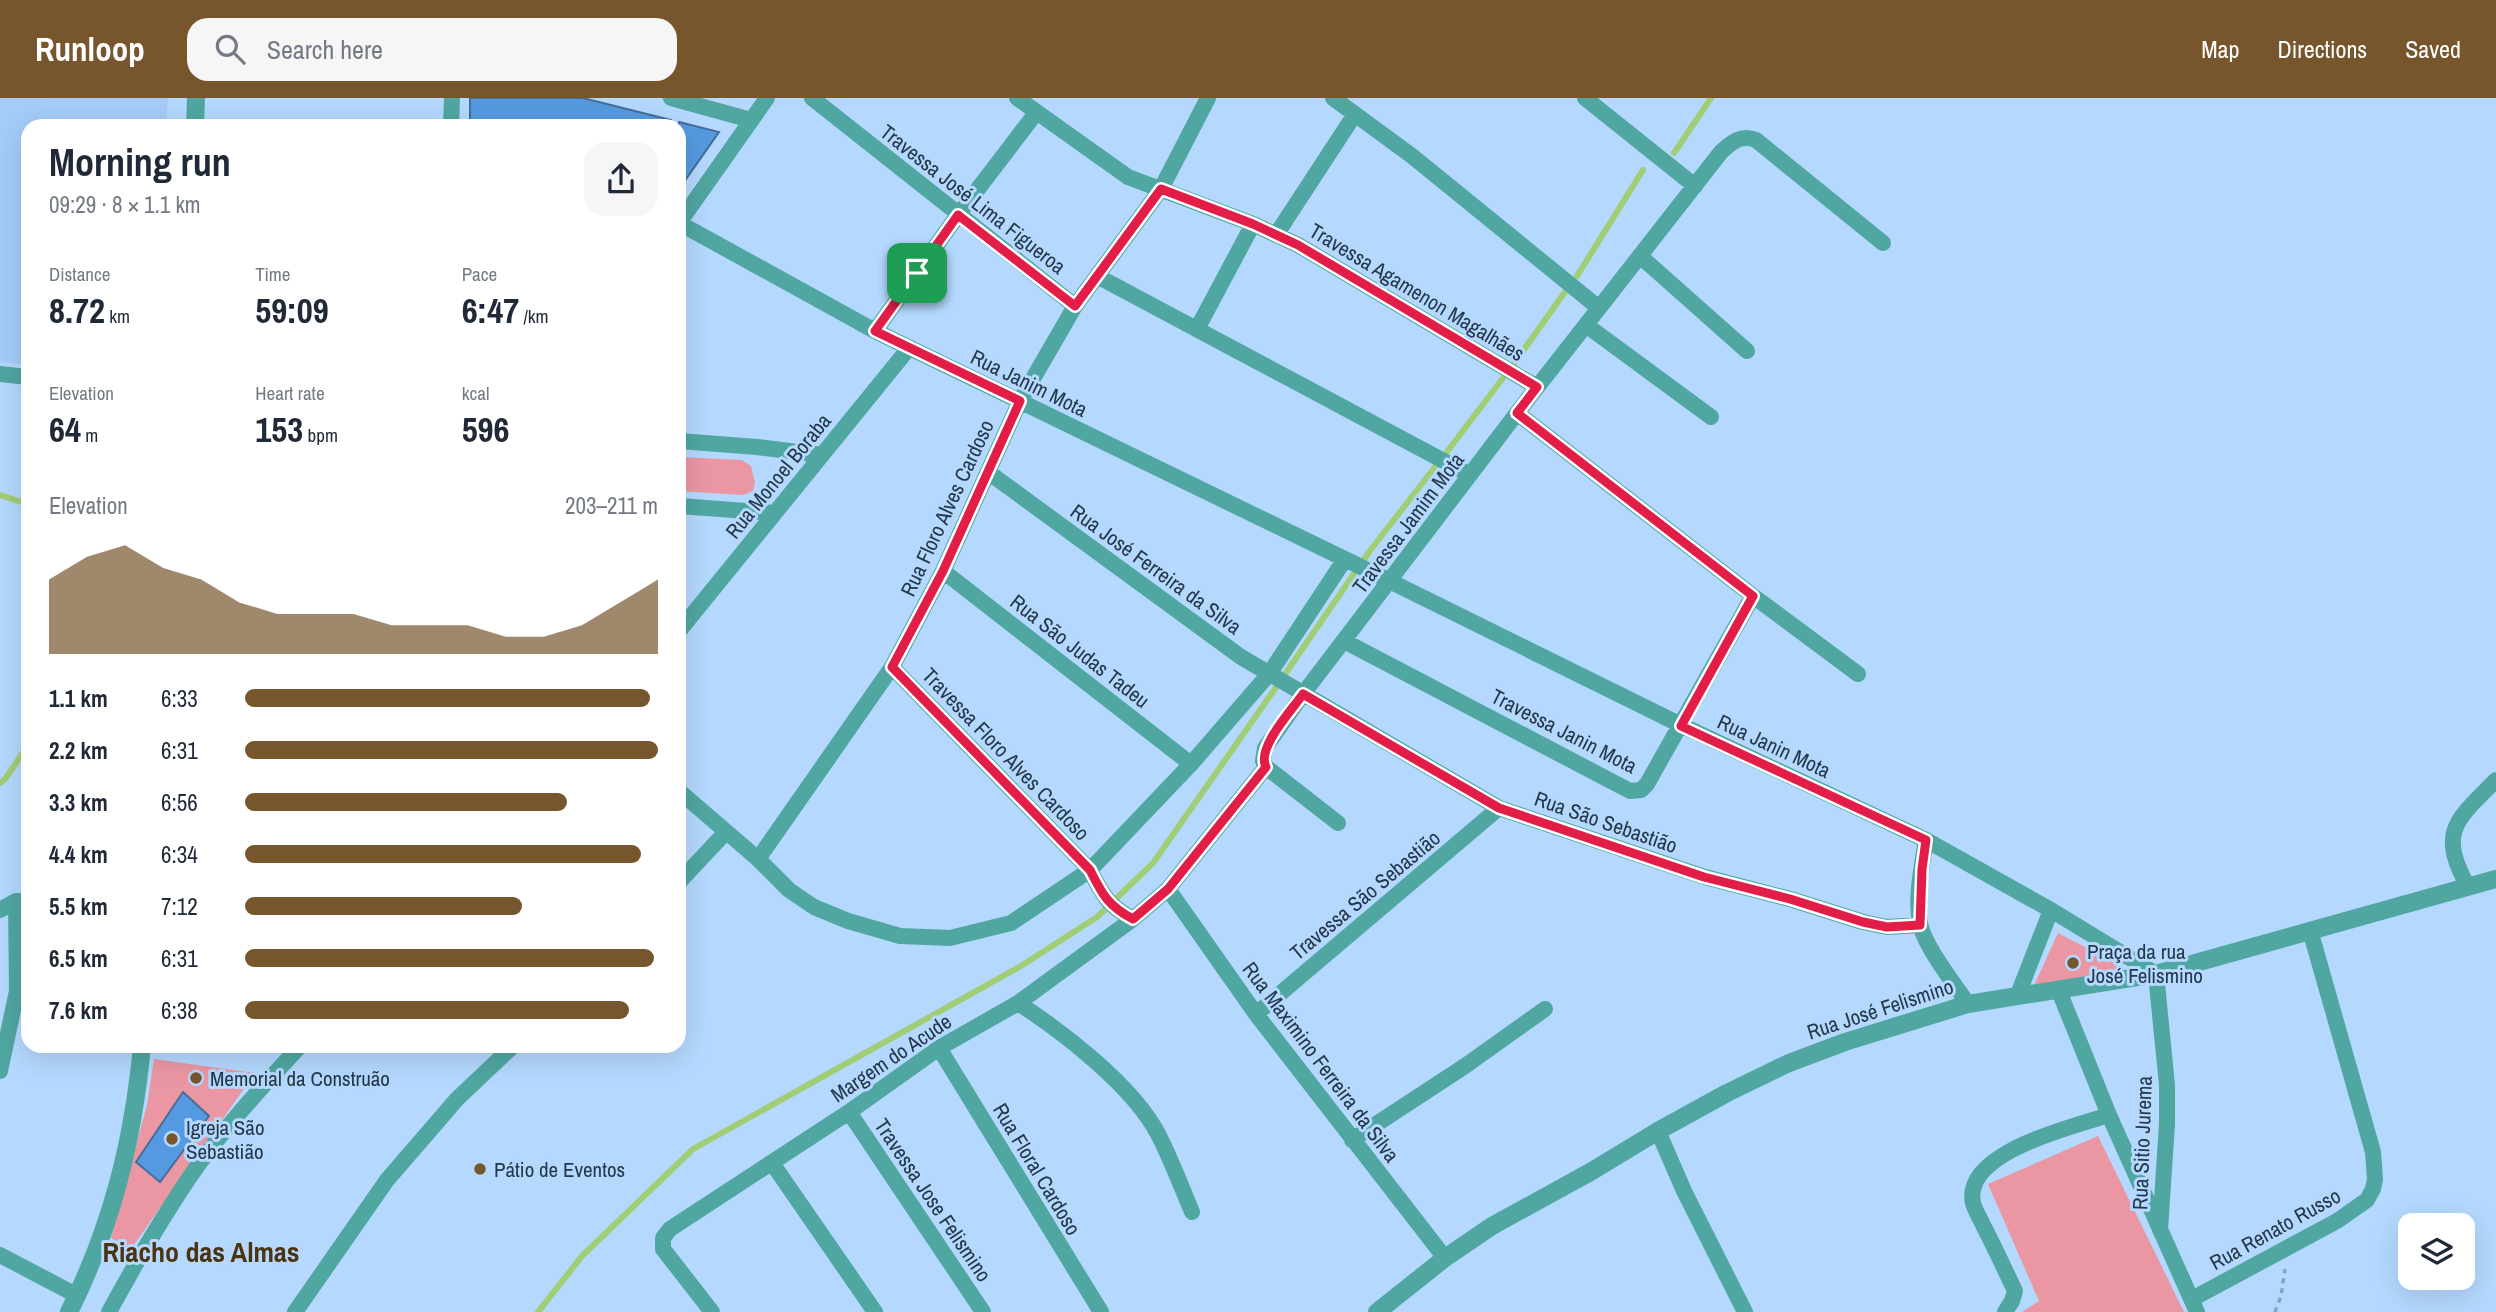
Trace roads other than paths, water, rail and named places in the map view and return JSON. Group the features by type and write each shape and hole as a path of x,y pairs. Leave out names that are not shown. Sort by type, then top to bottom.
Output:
{"street":[{"path":"194,119 196,98"},
{"path":"451,119 452,98"},
{"path":"671,98 751,120"},
{"path":"686,213 767,98"},
{"name":"Travessa José Lima Figueroa","path":"812,98 1075,306"},
{"name":"Travessa Agamenon Magalhães","path":"1017,98 1128,177 1253,224 1298,245 1537,387"},
{"name":"Rua Floro Alves Cardoso","path":"758,859 892,667 943,571 1020,401 1075,306 1161,189 1208,98"},
{"path":"1334,98 1412,156 1600,307"},
{"path":"1585,98 1695,186"},
{"path":"875,331 958,215 1036,113"},
{"path":"1276,235 1355,114"},
{"name":"Travessa Jamim Mota","path":"1266,767 1263,761 1265,747 1303,694 1537,387 1721,152 1733,141 1746,136 1756,140 1883,243"},
{"path":"1197,329 1253,224"},
{"name":"Rua Janim Mota","path":"686,227 875,331 1355,564"},
{"path":"1640,256 1747,351"},
{"path":"1097,276 1470,475"},
{"path":"1586,325 1711,417"},
{"name":"Rua Monoel Boraba","path":"686,622 909,348"},
{"path":"0,374 21,376"},
{"path":"1517,413 1858,674"},
{"path":"686,442 822,455"},
{"name":"Rua José Ferreira da Silva","path":"988,472 1241,657 1303,694"},
{"path":"686,507 774,513"},
{"path":"686,797 758,859 789,890 814,907 848,921 900,936 950,939 1010,923 1090,870 1191,764 1269,674 1355,564"},
{"name":"Rua Janin Mota","path":"1355,564 1681,726 1926,840 2156,974"},
{"name":"Rua São Judas Tadeu","path":"943,571 1191,764"},
{"name":"Travessa Janin Mota","path":"1344,641 1630,790 1641,790 1681,726 1753,596"},
{"name":"Travessa Floro Alves Cardoso","path":"892,667 1090,870 1103,897 1125,915"},
{"name":"Rua São Sebastião","path":"1303,694 1499,808 1704,877 1790,899 1863,922 1887,927 1920,925"},
{"path":"1168,889 1266,767 1338,823"},
{"path":"2469,887 2454,857 2452,836 2461,818 2496,780"},
{"name":"Travessa São Sebastião","path":"1256,1014 1499,808"},
{"path":"686,875 725,833"},
{"path":"1926,840 1920,925 1945,973 1968,1004"},
{"name":"Rua José Felismino","path":"1377,1312 1445,1258 1492,1226 1727,1093 1789,1063 1936,1012 1968,1004 2156,974 2496,879"},
{"name":"Margem do Acude","path":"712,1312 663,1249 663,1238 670,1229 849,1112 939,1048 1018,1003 1125,915 1168,889"},
{"name":"Rua Maximino Ferreira da Silva","path":"1168,889 1256,1014 1445,1258"},
{"path":"0,910 21,901"},
{"path":"2017,997 2051,911"},
{"path":"0,1071 17,991 21,919"},
{"name":"Rua Renato Russo","path":"2059,991 2109,1115 2194,1306 2289,1246 2357,1208 2367,1200 2373,1189 2373,1152 2310,930"},
{"name":"Rua Sitio Jurema","path":"2156,974 2167,1098 2160,1230"},
{"path":"1018,1003 1058,1029 1132,1097 1157,1132 1192,1212"},
{"path":"1352,1140 1465,1066 1545,1009"},
{"name":"Rua Floral Cardoso","path":"939,1048 1101,1312"},
{"path":"69,1312 101,1240 125,1161 141,1053"},
{"path":"109,1312 190,1177 263,1086 294,1053"},
{"path":"295,1312 387,1180 457,1099 506,1053"},
{"name":"Travessa Jose Felismino","path":"849,1112 983,1312"},
{"path":"2005,1312 2015,1291 1973,1202 1976,1182 1998,1156 2109,1115"},
{"path":"1658,1131 1684,1191 1745,1312"},
{"path":"772,1163 875,1312"},
{"path":"0,1255 78,1296"}],"waterway":[{"path":"1674,153 1711,98"},
{"path":"1577,276 1643,170"},
{"path":"1513,365 1567,289"},
{"path":"1443,457 1503,378"},
{"path":"1283,677 1369,552 1438,463"},
{"name":"Riacho das Almas","path":"0,495 21,502"},
{"path":"538,1312 582,1256 693,1149 1021,966 1097,917 1153,863 1279,683"},
{"name":"Riacho das Almas","path":"0,783 21,756"}],"place":[{"name":"Praça da rua José Felismino","path":"2073,963"},
{"name":"Memorial da Construão","path":"196,1078"},
{"name":"Igreja São Sebastião","path":"172,1139"},
{"name":"Pátio de Eventos","path":"480,1169"}],"district":[{"name":"Riacho das Almas","path":"201,1252"}]}
